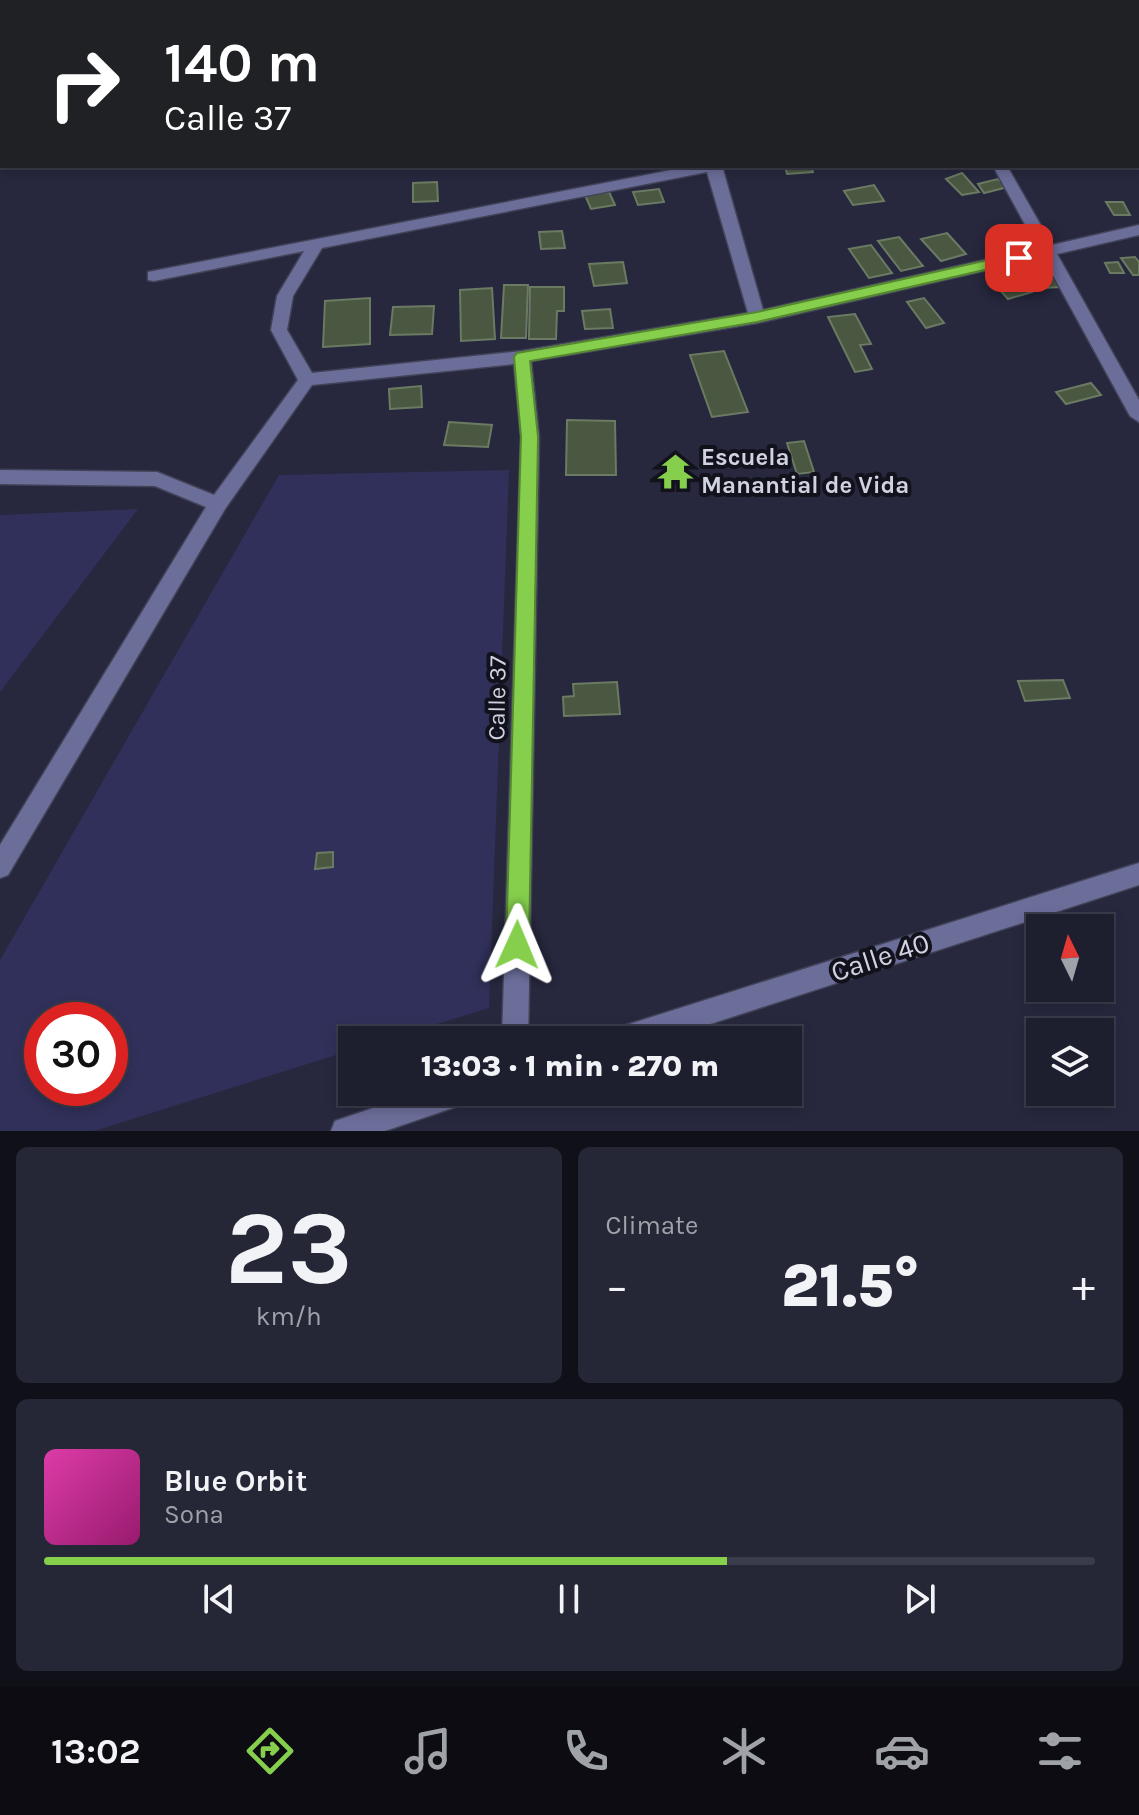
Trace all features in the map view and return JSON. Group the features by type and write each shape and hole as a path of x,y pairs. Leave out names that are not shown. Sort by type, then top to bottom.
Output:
{"street":[{"path":"154,276 315,247 704,168"},
{"path":"715,168 757,317"},
{"path":"1001,168 1139,416"},
{"path":"0,867 218,504 307,380 522,357 757,317 1139,230"},
{"path":"307,380 279,330 285,296 315,247"},
{"name":"Calle 37","path":"515,1026 530,437 522,357"},
{"path":"0,477 157,479 218,504"},
{"name":"Calle 40","path":"664,1026 1139,874"},
{"path":"345,1131 419,1106"}],"shaded area":[{"path":"509,470 489,1008 430,1026 338,1026 338,1054 94,1131 0,1131 0,960 279,475"},
{"path":"138,509 0,692 0,515"}],"building":[{"path":"786,168 812,168 813,172 787,174"},
{"path":"962,173 979,192 962,195 946,179"},
{"path":"998,179 1008,187 984,193 978,184"},
{"path":"437,182 438,201 413,202 413,183"},
{"path":"874,185 884,201 853,205 844,191"},
{"path":"659,189 664,202 638,205 633,192"},
{"path":"609,192 615,205 591,209 585,195"},
{"path":"1106,202 1123,202 1130,215 1114,215"},
{"path":"562,231 565,248 541,249 539,232"},
{"path":"947,233 966,254 941,261 921,239"},
{"path":"899,237 923,266 901,271 878,241"},
{"path":"871,245 892,273 869,278 849,249"},
{"path":"1135,257 1139,262 1139,275 1133,275 1121,258"},
{"path":"623,262 627,283 594,286 589,264"},
{"path":"1118,262 1124,273 1110,273 1105,263"},
{"path":"1052,272 1060,287 1042,288 1034,273"},
{"path":"1016,275 1032,292 1008,299 992,281"},
{"path":"504,285 528,285 526,338 501,338"},
{"path":"530,287 564,287 564,311 557,311 556,339 529,339"},
{"path":"492,288 495,339 461,341 460,290"},
{"path":"370,298 370,344 323,347 325,301"},
{"path":"924,298 944,323 926,328 907,302"},
{"path":"434,306 432,334 390,335 393,307"},
{"path":"610,309 613,328 585,329 582,311"},
{"path":"855,314 871,344 860,345 872,369 855,372 828,317"},
{"path":"724,351 748,412 712,417 690,355"},
{"path":"1091,383 1101,395 1066,404 1056,392"},
{"path":"421,386 422,407 390,409 389,389"},
{"path":"567,420 615,421 616,475 566,475"},
{"path":"449,422 492,425 488,447 444,445"},
{"path":"804,441 814,472 797,474 787,443"},
{"path":"1063,680 1070,698 1025,701 1018,681"},
{"path":"617,682 620,714 564,716 563,697 574,696 573,684"},
{"path":"333,852 333,867 315,869 317,853"}],"place":[{"name":"Escuela Manantial de Vida","path":"675,471"}],"route":[{"path":"517,945 530,437 522,357 757,317 1019,258"}]}
